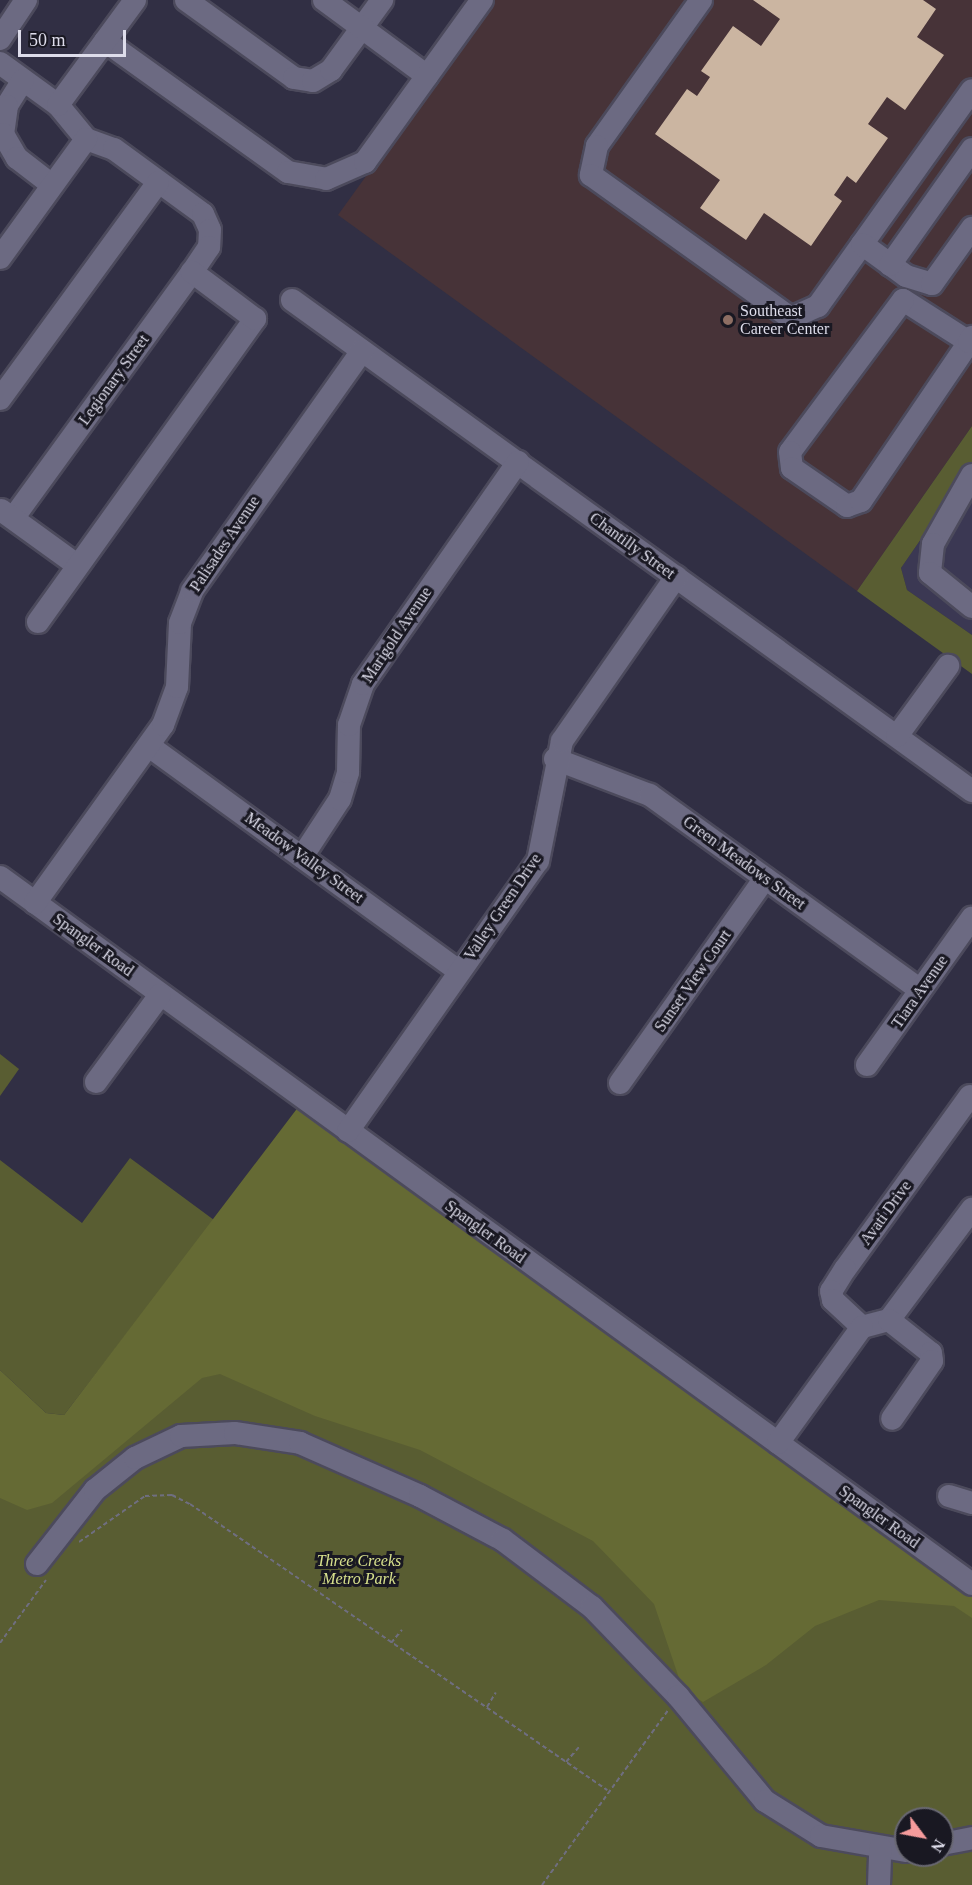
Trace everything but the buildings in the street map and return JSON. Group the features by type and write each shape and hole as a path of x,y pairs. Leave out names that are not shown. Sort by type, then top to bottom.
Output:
{"street":[{"path":"0,39 26,0"},
{"path":"58,105 135,0"},
{"path":"186,0 303,81 324,77 382,0"},
{"path":"324,0 428,76"},
{"path":"105,41 288,172 312,179 365,162 482,0"},
{"path":"701,0 597,146 591,175 790,318 818,306 972,90"},
{"path":"0,63 58,105 86,139 114,149 159,182 0,399"},
{"path":"23,80 8,106 3,134 17,158 52,185"},
{"path":"0,258 86,139"},
{"path":"891,265 972,149"},
{"name":"Legionary Street","path":"6,514 192,272 210,240 203,214 159,182"},
{"path":"862,244 891,265 932,284 972,228"},
{"path":"38,622 255,319 192,272"},
{"name":"Chantilly Street","path":"292,300 972,791"},
{"path":"903,300 970,340 861,501 847,506 792,468 790,452 903,300"},
{"name":"Palisades Avenue","path":"34,903 149,746 172,705 180,623 192,591 362,351"},
{"name":"Marigold Avenue","path":"302,857 340,799 348,772 349,725 363,684 518,462"},
{"path":"972,475 933,544 930,573 972,607"},
{"path":"6,514 77,565"},
{"name":"Valley Green Drive","path":"348,1131 537,861 555,759 573,721 676,577"},
{"path":"897,736 948,666"},
{"name":"Meadow Valley Street","path":"149,746 459,971"},
{"name":"Green Meadows Street","path":"555,759 631,783 920,990"},
{"name":"Spangler Road","path":"0,878 972,1584"},
{"name":"Sunset View Court","path":"620,1083 765,878"},
{"name":"Tiara Avenue","path":"867,1065 970,925"},
{"path":"96,1082 160,995"},
{"name":"Avati Drive","path":"862,1327 833,1300 831,1291 970,1096"},
{"path":"778,1443 862,1327 889,1320 972,1209"},
{"path":"889,1320 931,1353 932,1361 892,1419"},
{"path":"44,1569 95,1490 135,1458 181,1436 235,1433 300,1443 420,1496 503,1540 592,1607 678,1696 765,1801 821,1836 894,1850"},
{"path":"949,1496 972,1503"},
{"path":"954,1842 972,1838"},
{"path":"879,1885 880,1848"}],"path":[{"path":"72,1549 145,1496 172,1495 607,1790"},
{"path":"0,1643 44,1569"},
{"path":"391,1643 402,1630"},
{"path":"487,1707 496,1692"},
{"path":"542,1885 607,1790 678,1696"},
{"path":"566,1762 579,1747"}],"shaded area":[{"name":"Southeast Career Center","path":"493,0 972,0 972,426 857,591 338,215"},
{"path":"972,465 972,635 907,590 901,568"}],"green space":[{"path":"972,426 972,465 901,568 907,590 972,635 972,674 857,591"},
{"path":"0,1054 19,1069 0,1096"},
{"path":"299,1106 972,1596 972,1618 954,1606 879,1600 815,1626 766,1665 703,1702 683,1690 654,1604 593,1541 420,1450 315,1416 220,1374 202,1378 52,1503 27,1510 0,1498 0,1370 46,1413 64,1415"},
{"name":"Three Creeks Metro Park","path":"301,1145 972,1615 972,1885 0,1885 0,1400 56,1439"},
{"path":"130,1158 214,1220 64,1415 46,1413 0,1370 0,1160 82,1223"}],"place":[{"name":"Southeast Career Center","path":"728,320"}]}
